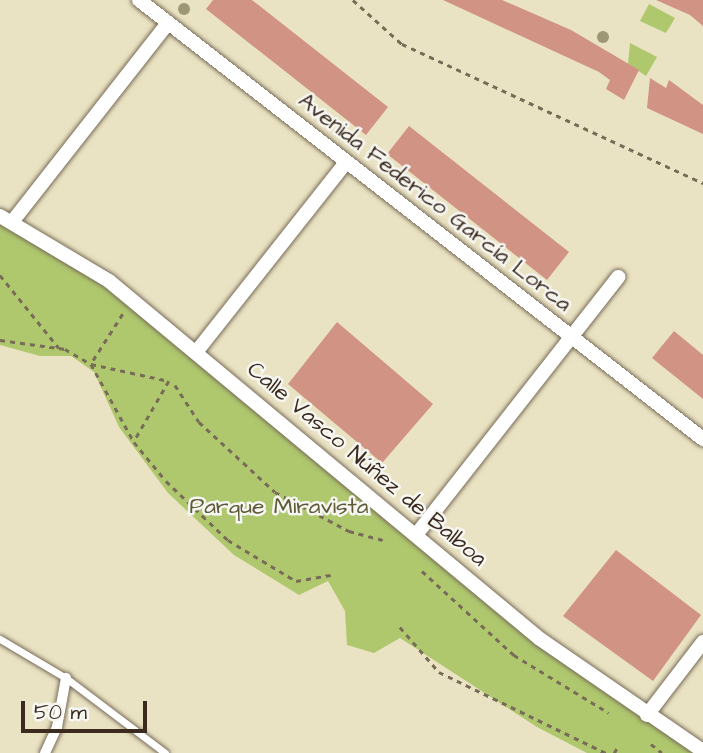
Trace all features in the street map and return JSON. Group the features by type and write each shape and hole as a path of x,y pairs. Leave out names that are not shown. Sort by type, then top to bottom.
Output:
{"street":[{"name":"Avenida Federico García Lorca","path":"139,0 703,439"},
{"path":"6,219 167,23"},
{"path":"197,351 346,162"},
{"name":"Calle Vasco Núñez de Balboa","path":"6,219 109,281 197,351 540,639 703,751"},
{"path":"416,535 618,277"},
{"path":"647,715 703,642"},
{"path":"45,753 57,727 66,678"}],"lane":[{"path":"0,639 66,678 165,753"}],"path":[{"path":"353,0 402,44 703,183"},
{"path":"0,275 60,349"},
{"path":"91,363 125,311"},
{"path":"0,340 60,349 91,363 169,381 134,442"},
{"path":"91,363 134,442 194,508 253,558 296,581 331,575"},
{"path":"175,385 199,422 275,492 349,531 383,541"},
{"path":"422,571 514,655 609,713"},
{"path":"400,626 439,672 607,753"},
{"path":"651,744 662,753"},
{"path":"614,753 620,745"}],"green space":[{"path":"649,4 675,18 666,33 640,21"},
{"path":"630,43 657,57 646,76 628,64"},
{"name":"Parque Miravista","path":"0,216 109,281 540,639 703,753 587,753 537,727 400,638 374,653 347,645 345,611 328,581 299,595 234,555 168,493 119,427 94,372 71,356 40,356 0,345"}],"building":[{"path":"213,0 252,0 388,107 366,135 206,9"},
{"path":"443,0 502,0 571,30 639,70 624,100 606,89 610,80 599,72"},
{"path":"656,0 703,0 703,26 690,15"},
{"path":"650,78 666,88 669,80 703,105 703,134 647,108"},
{"path":"409,126 569,252 547,280 387,154"},
{"path":"337,322 433,404 382,463 288,384"},
{"path":"674,331 703,355 703,399 652,358"},
{"path":"616,550 701,615 653,681 563,616"}]}
